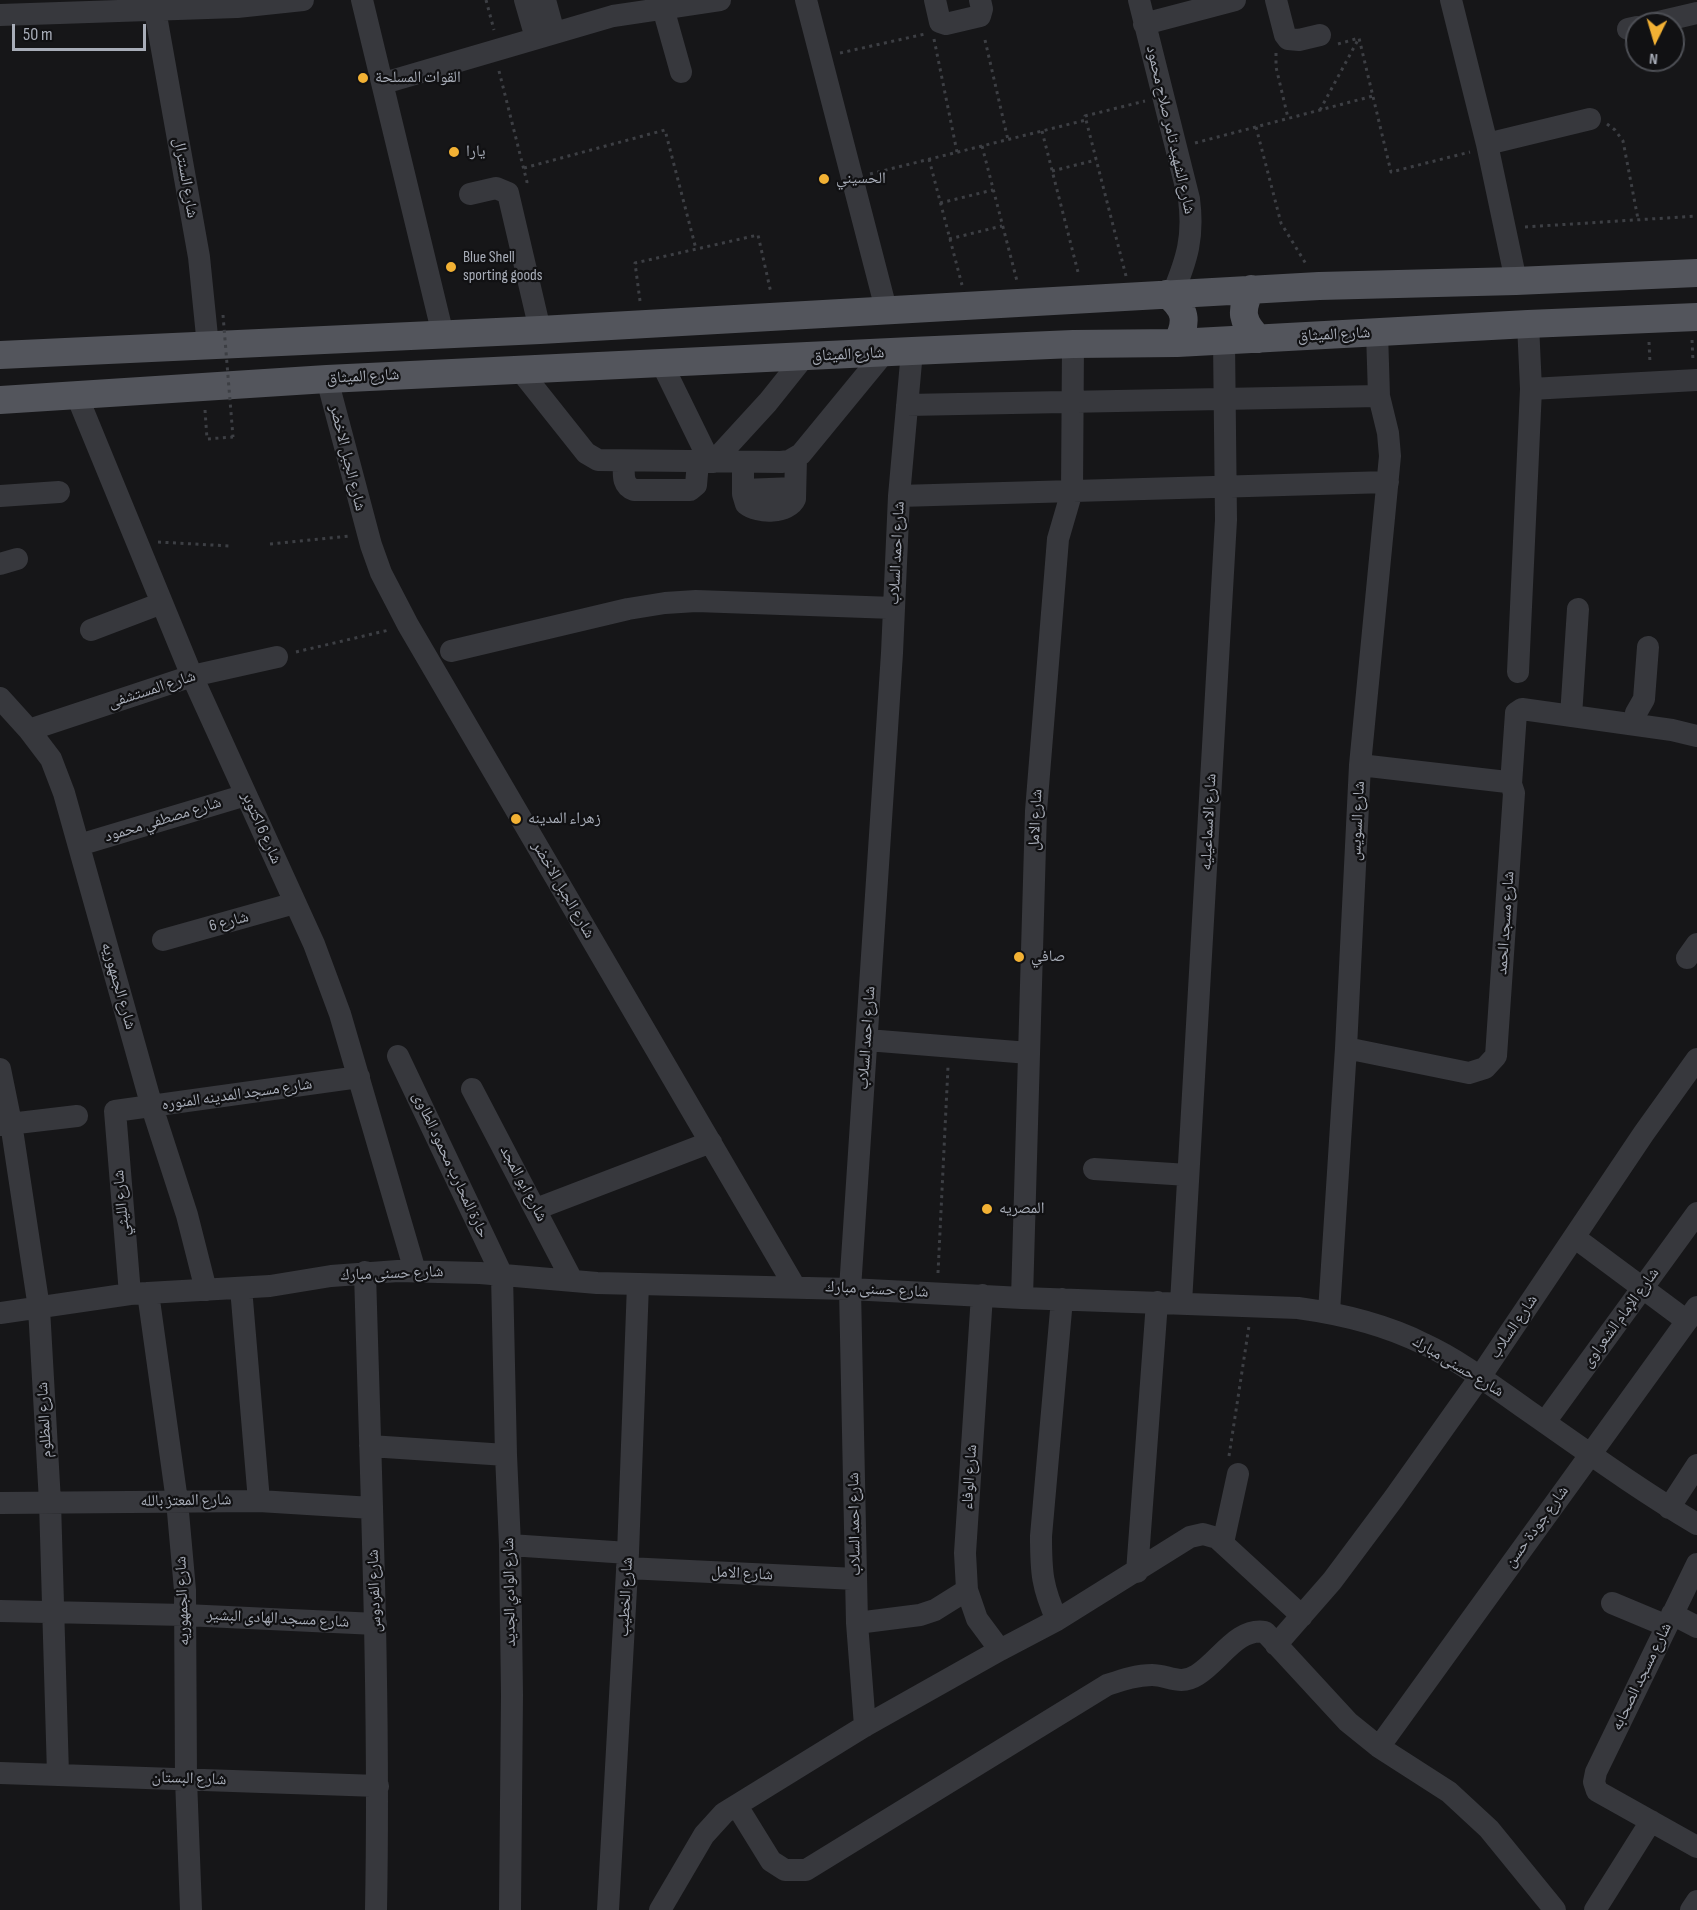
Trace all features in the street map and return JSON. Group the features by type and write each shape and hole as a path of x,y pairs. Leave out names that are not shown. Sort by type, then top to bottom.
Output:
{"main road":[{"path":"0,355 540,330 1251,289 1697,273"},
{"path":"1251,289 1245,302 1244,315 1248,329 1258,339"},
{"path":"1170,293 1184,316 1184,330 1177,343"},
{"name":"شارع الميثاق","path":"0,400 327,379 1073,344 1224,341 1528,324 1694,318"}],"street":[{"path":"5,10 79,6 155,10 182,4 303,0"},
{"path":"362,0 384,82 443,335"},
{"path":"525,0 545,36"},
{"path":"545,0 545,36"},
{"path":"384,82 613,16 720,0"},
{"path":"806,0 886,309"},
{"path":"934,0 940,22 946,24 980,16 982,9 980,0"},
{"name":"شارع الشهيد تامر صلاح محمود","path":"1139,0 1189,199 1192,235 1188,253 1170,293"},
{"path":"1144,24 1235,0"},
{"path":"1276,0 1285,35 1293,41 1326,40"},
{"path":"1451,0 1488,146 1516,281"},
{"path":"663,8 681,72"},
{"name":"شارع السنترال","path":"155,10 199,257 208,346"},
{"path":"1488,146 1590,119"},
{"path":"470,194 500,188 508,193 540,330"},
{"path":"1518,672 1531,389 1528,324"},
{"name":"شارع السويس","path":"1329,1312 1346,1048 1360,765 1390,456 1388,433 1379,396 1377,332"},
{"name":"شارع الاسماعيليه","path":"1181,1304 1227,486 1224,341"},
{"name":"شارع الامل","path":"1022,1298 1036,811 1058,539 1071,491 1073,344"},
{"name":"شارع احمد السلاب","path":"865,1726 857,1623 850,1289 894,608 899,496 912,351"},
{"path":"520,370 586,453 598,460 781,462 796,458 805,449 884,353"},
{"path":"707,462 768,402 804,357"},
{"path":"662,364 707,462"},
{"name":"شارع الجبل الاخضر","path":"327,379 367,534 381,573 408,625 795,1287"},
{"path":"1531,389 1695,380"},
{"name":"شارع 6 اكتوبر","path":"76,396 192,676 328,979 415,1271"},
{"path":"907,405 1379,396"},
{"path":"743,462 743,490 746,504 755,510 786,509 795,499 796,458"},
{"path":"899,496 1388,482"},
{"path":"0,496 58,492"},
{"path":"91,630 162,603"},
{"path":"451,651 628,609 665,603 894,608"},
{"path":"1571,716 1578,609"},
{"path":"1634,724 1635,713 1644,699 1648,647"},
{"name":"شارع المستشفى","path":"29,730 192,676 277,657"},
{"name":"شارع الجمهوريه","path":"0,698 51,759 64,793 152,1107 187,1215 206,1290"},
{"path":"1360,765 1511,784 1518,711 1522,709 1634,724 1697,736"},
{"name":"شارع مسجد الحمد","path":"1346,1048 1469,1073 1485,1068 1496,1056 1514,793 1511,784"},
{"name":"شارع مصطفي محمود","path":"79,845 246,795"},
{"name":"شارع 6","path":"163,940 295,903"},
{"path":"867,1040 1029,1053"},
{"name":"حارة المحارب محمود الطاوى","path":"398,1056 502,1275"},
{"name":"شارع السلاب","path":"1276,1645 1364,1540 1480,1377 1644,1133 1697,1059"},
{"name":"شارع المظلوم","path":"0,1069 5,1124 39,1308 50,1502 58,1774"},
{"name":"شارع مسجد المدينه المنوره","path":"115,1111 359,1077"},
{"name":"شارع ابو المجد","path":"472,1089 572,1280"},
{"name":"شارع الليثي","path":"115,1111 139,1294"},
{"path":"5,1124 77,1116"},
{"path":"536,1209 711,1142"},
{"path":"1094,1169 1188,1175"},
{"name":"شارع الإمام الشعراوى","path":"1545,1422 1697,1213"},
{"path":"1574,1237 1642,1288 1692,1314"},
{"name":"شارع حسنى مبارك","path":"0,1313 139,1294 241,1288 365,1272 415,1271 638,1284 795,1287 1298,1308 1329,1312 1378,1324 1425,1344 1480,1377 1669,1508 1697,1524"},
{"name":"شارع الفردوس","path":"365,1272 376,1624 378,1786 376,1910"},
{"name":"شارع الوادي الجديد","path":"502,1275 510,1545 512,1742 510,1910"},
{"name":"شارع الخطيب","path":"608,1910 628,1561 638,1284"},
{"path":"241,1288 259,1501"},
{"name":"شارع الجمهوريه","path":"139,1294 177,1501 185,1615 186,1779 191,1910"},
{"name":"شارع الوفاء","path":"982,1295 965,1553 967,1590 977,1619 1000,1650"},
{"path":"1057,1620 1046,1595 1041,1572 1041,1536 1062,1299"},
{"path":"1137,1572 1157,1302"},
{"name":"شارع جودة حسن","path":"1379,1747 1692,1314"},
{"path":"370,1446 506,1455"},
{"path":"1669,1508 1697,1465"},
{"path":"1223,1543 1238,1474"},
{"name":"شارع المعتز بالله","path":"0,1503 259,1501 372,1508"},
{"path":"660,1910 704,1835 724,1813 865,1726 1057,1620 1190,1537 1203,1534 1217,1538 1302,1616"},
{"name":"شارع الامل","path":"510,1545 628,1561 856,1579"},
{"name":"شارع مسجد الصحابه","path":"1651,1821 1597,1791 1594,1782 1596,1772 1697,1564"},
{"path":"857,1623 920,1616 935,1610 967,1590"},
{"path":"1612,1603 1697,1627"},
{"name":"شارع مسجد الهادى البشير","path":"0,1611 185,1615 376,1624"},
{"path":"737,1806 771,1861 785,1869 806,1870 1107,1685 1132,1676 1154,1675 1174,1681 1195,1677 1244,1635 1254,1630 1265,1632 1348,1722 1379,1747 1449,1792 1489,1829 1555,1910"},
{"name":"شارع البستان","path":"0,1773 378,1786"},
{"path":"1595,1910 1651,1821 1697,1847"},
{"path":"1692,1910 1697,1902"}],"path":[{"path":"486,0 527,182 525,196 513,211"},
{"path":"821,58 935,32 934,48 957,152"},
{"path":"1285,35 1278,44 1275,55 1288,118"},
{"path":"1359,38 1391,172 1488,146"},
{"path":"1326,40 1359,38"},
{"path":"1320,110 1359,38"},
{"path":"986,40 1008,140"},
{"path":"1175,148 1373,96"},
{"path":"1132,296 1085,116 1162,97"},
{"path":"1590,119 1604,122 1615,130 1623,141 1638,219"},
{"path":"852,178 1086,120"},
{"path":"1256,127 1281,223 1319,286"},
{"path":"524,168 665,130 696,249"},
{"path":"1042,131 1085,298"},
{"path":"982,146 1022,302"},
{"path":"929,159 967,305"},
{"path":"1052,171 1096,160"},
{"path":"940,203 993,189"},
{"path":"1505,228 1697,216"},
{"path":"949,239 1002,226"},
{"path":"643,323 635,262 758,235 776,315"},
{"path":"204,388 207,439 233,437 223,315"},
{"path":"1694,318 1695,380"},
{"path":"1649,319 1650,382"},
{"path":"270,544 367,534"},
{"path":"135,541 230,546"},
{"path":"277,657 408,625"},
{"path":"937,1293 949,1047"},
{"path":"1238,1474 1227,1468 1252,1305"}],"place":[{"name":"القوات المسلحة","path":"363,78"},
{"name":"يارا","path":"454,152"},
{"name":"الحسيني","path":"824,179"},
{"name":"Blue Shell sporting goods","path":"451,267"},
{"name":"زهراء المدينه","path":"516,819"},
{"name":"صافي","path":"1019,957"},
{"name":"المصريه","path":"987,1209"}]}
